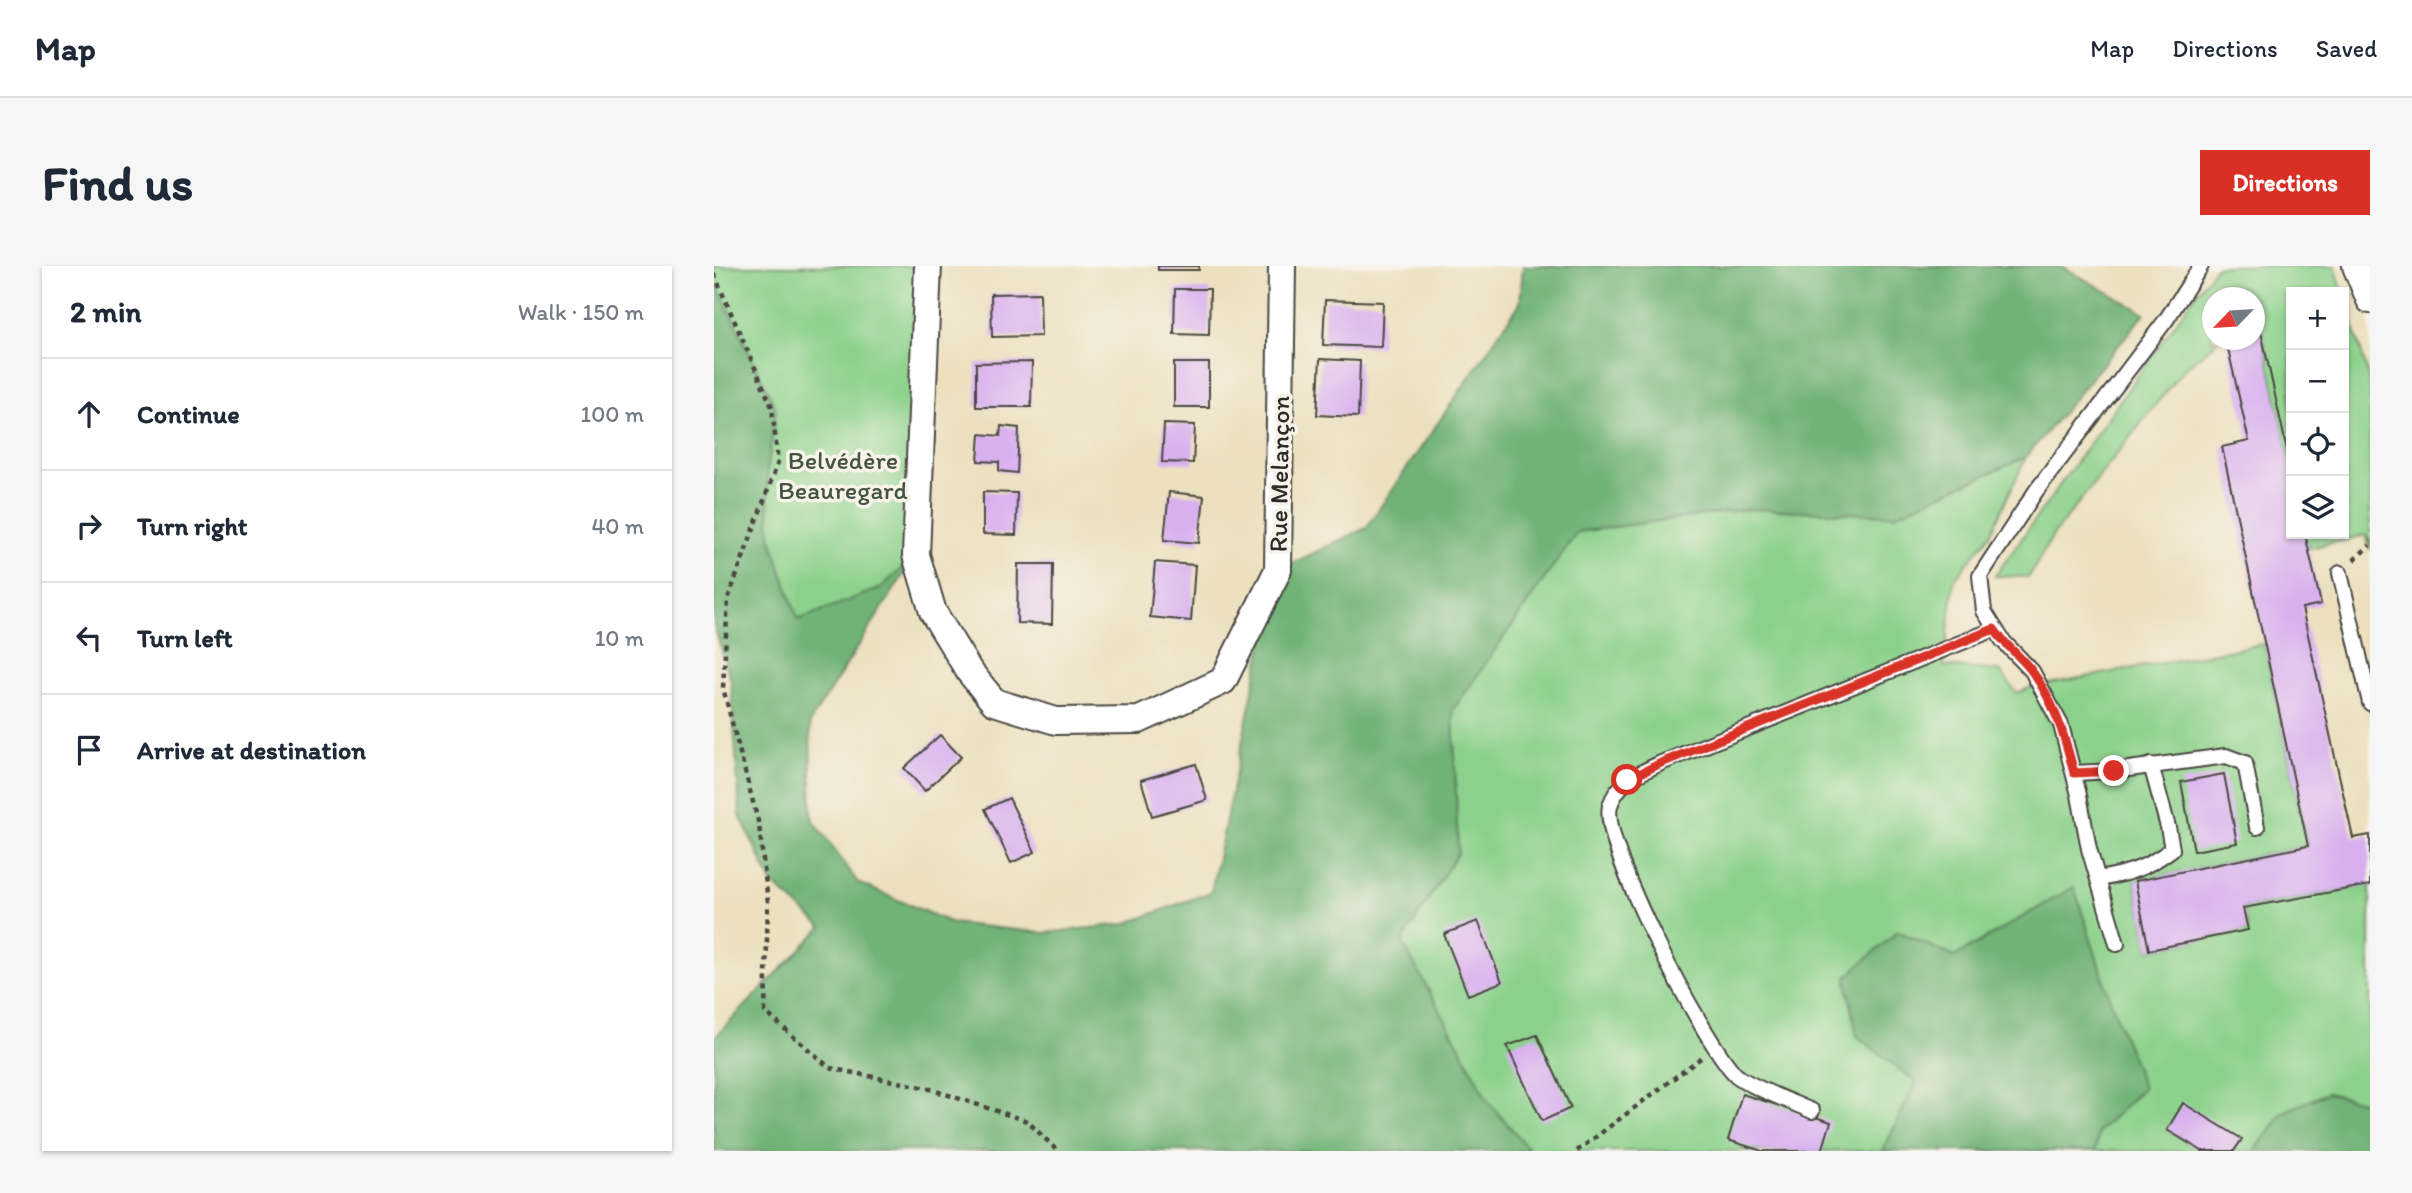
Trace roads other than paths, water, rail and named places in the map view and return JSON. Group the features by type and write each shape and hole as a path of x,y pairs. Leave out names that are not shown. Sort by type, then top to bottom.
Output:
{"street":[{"name":"Rue Melançon","path":"928,266 916,555 933,612 969,671 994,702 1056,721 1139,720 1223,681 1278,570 1282,266"},
{"path":"2356,266 2370,300"}],"lane":[{"path":"2117,944 2098,879 2061,724 2032,671 2003,641 1984,611 1980,576 2036,491 2165,320 2201,266"},
{"path":"2340,573 2370,703"},
{"path":"1812,1111 1737,1077 1714,1048 1655,940 1610,829 1611,805 1627,780 1674,758 1994,629"},
{"path":"2074,773 2114,771 2226,756 2245,763 2258,827"},
{"path":"2098,879 2129,873 2153,864 2172,849 2151,765"}],"park label":[{"name":"Belvédère Beauregard","path":"843,475"}]}
